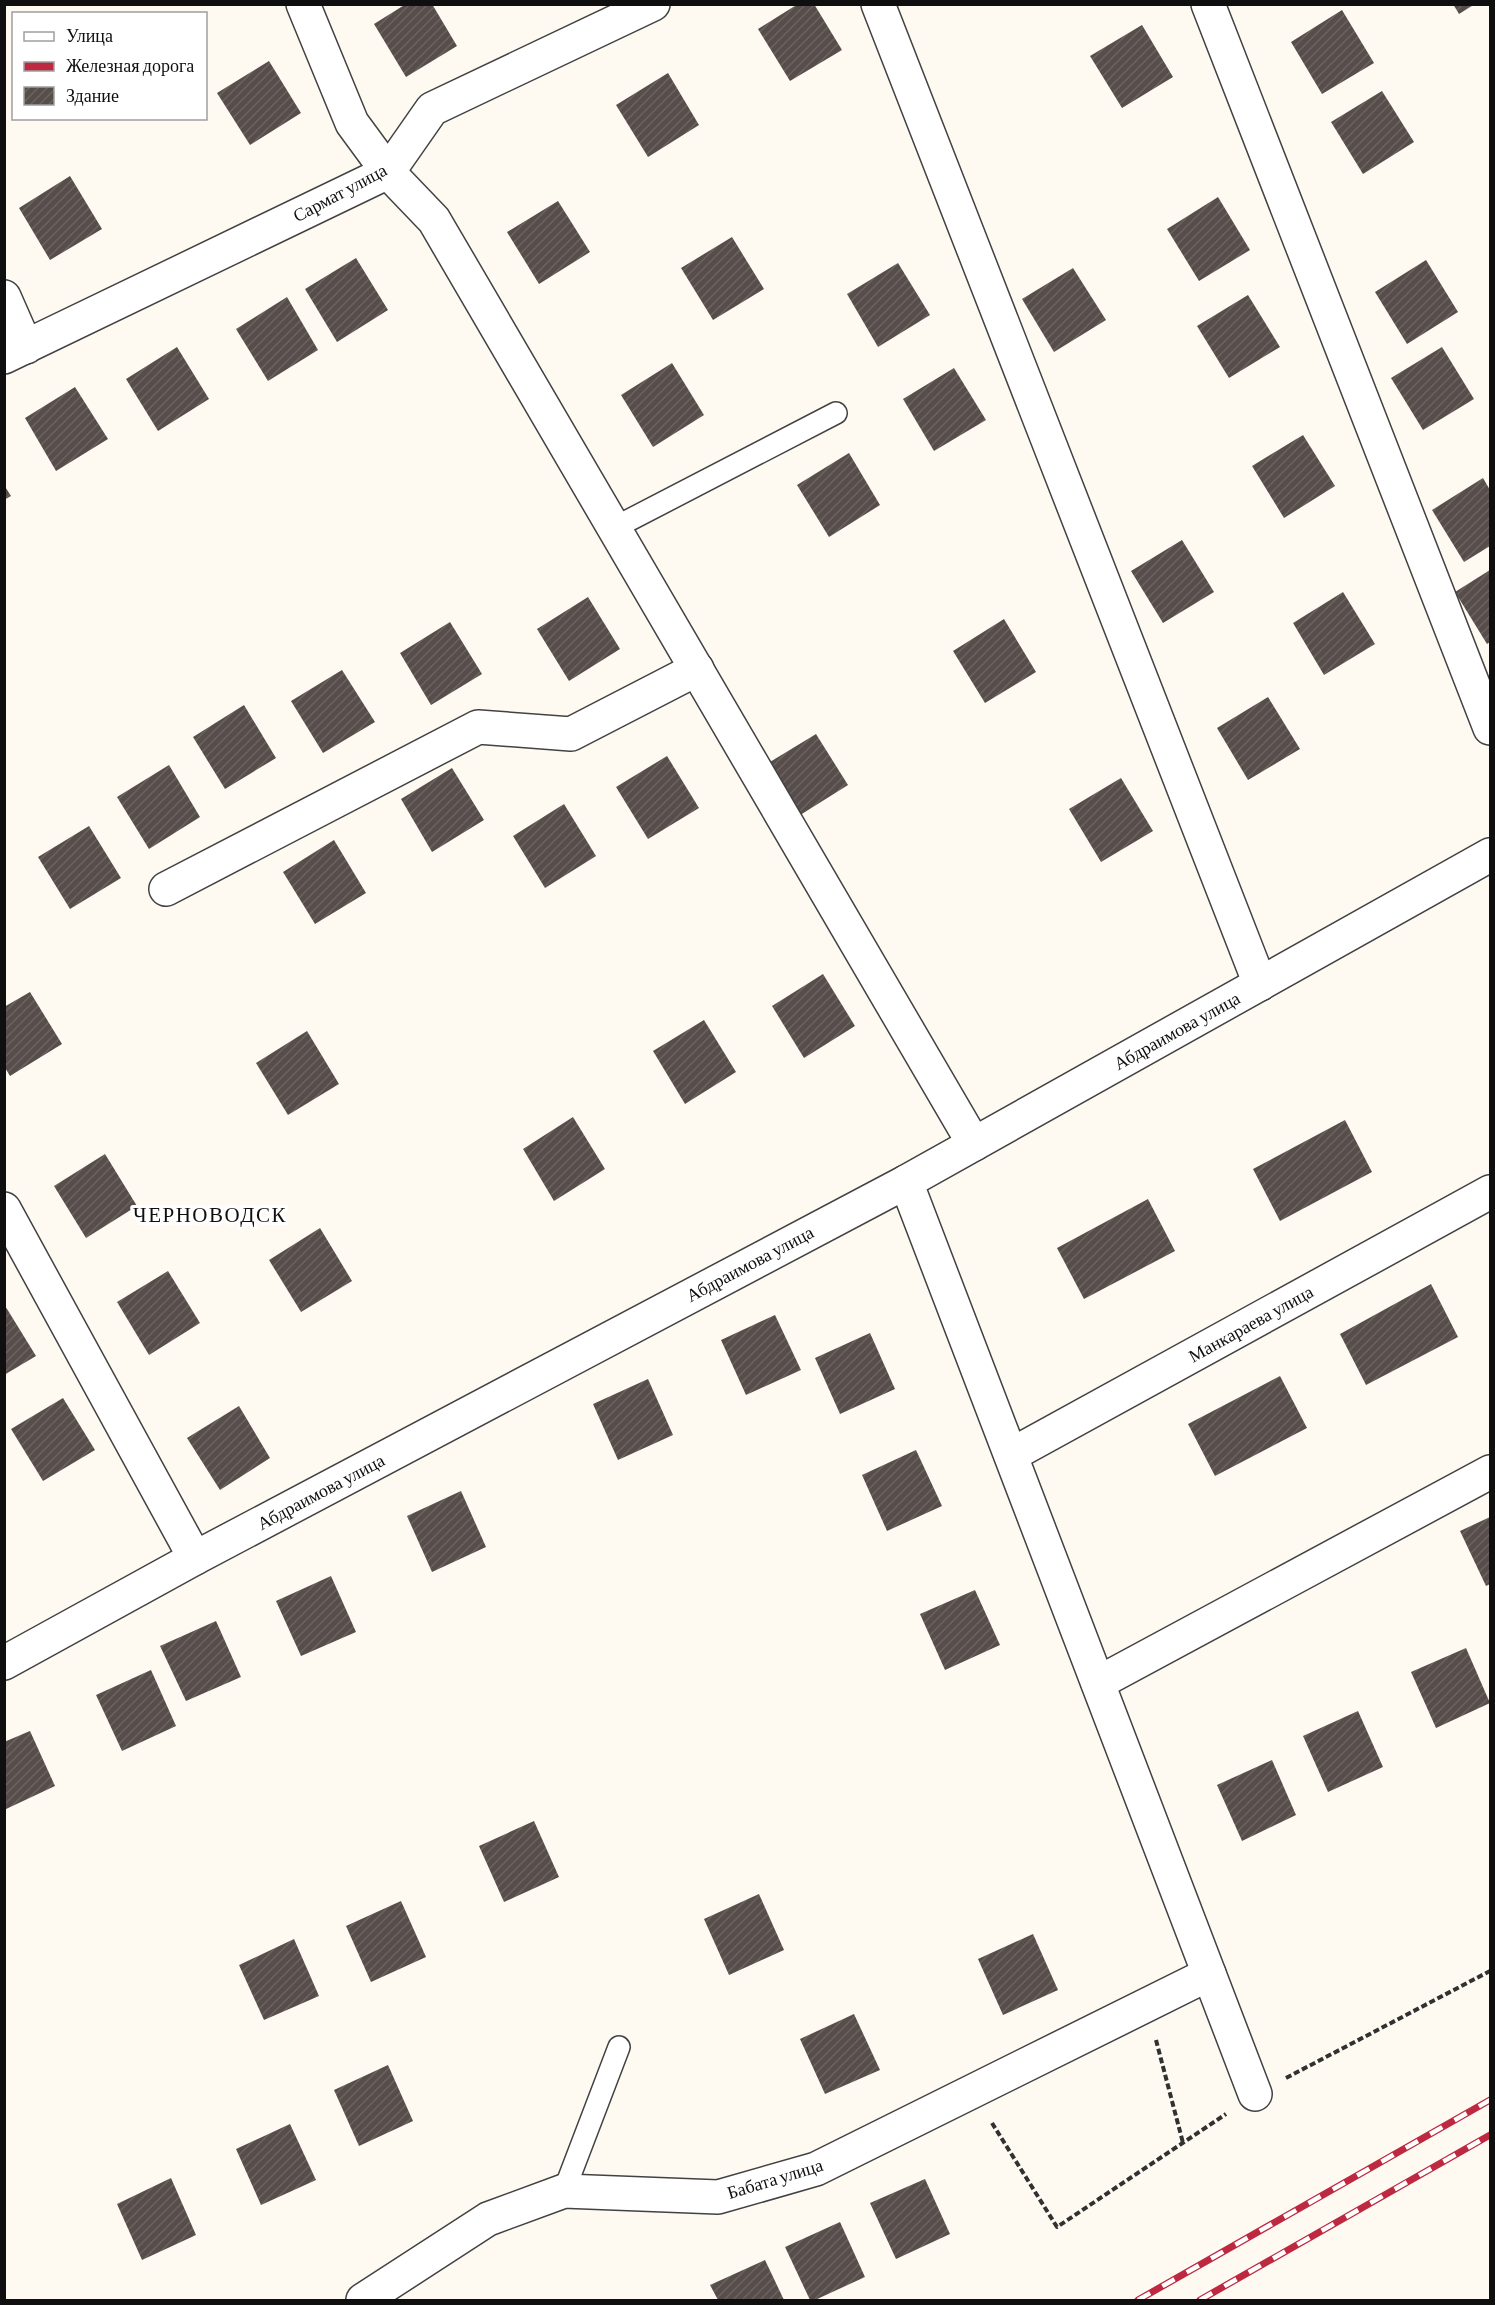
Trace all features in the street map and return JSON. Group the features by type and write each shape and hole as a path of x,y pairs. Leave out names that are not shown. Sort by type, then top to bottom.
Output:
{"street":[{"path":"303,4 352,123 388,172 434,220 974,1144"},
{"name":"Сармат улица","path":"15,352 388,172 432,109 653,4"},
{"path":"878,4 1260,984"},
{"path":"1208,4 1491,728"},
{"path":"4,297 15,352"},
{"path":"166,889 478,727 571,734 697,669"},
{"name":"Абдраимова улица","path":"4,1663 195,1558 906,1182 1491,855"},
{"path":"906,1182 1255,2094"},
{"name":"Манкараева улица","path":"1011,1455 1491,1192"},
{"path":"4,1209 195,1558"},
{"path":"1098,1683 1491,1472"},
{"name":"Бабата улица","path":"363,2301 488,2219 564,2191 718,2197 816,2169 1209,1974"}],"lane":[{"path":"614,528 836,413"},
{"path":"564,2191 618,2047"}],"path":[{"path":"972,2091 1057,2227 1255,2094 1491,1971"},
{"path":"1147,2005 1183,2143"}],"building":[{"path":"406,4 432,4 457,46 406,77 374,24"},
{"path":"798,4 814,4 842,50 790,81 758,29"},
{"path":"1453,4 1475,4 1459,14"},
{"path":"1342,10 1374,63 1322,94 1291,42"},
{"path":"1142,25 1173,77 1122,108 1090,56"},
{"path":"269,61 301,113 250,145 217,93"},
{"path":"668,73 699,125 648,157 616,105"},
{"path":"1382,91 1414,142 1363,174 1331,122"},
{"path":"70,176 102,229 50,260 19,208"},
{"path":"1218,197 1250,250 1199,281 1167,229"},
{"path":"558,201 590,252 539,284 507,232"},
{"path":"732,237 764,289 713,320 681,268"},
{"path":"356,258 388,310 337,342 305,289"},
{"path":"1426,260 1458,312 1407,344 1375,292"},
{"path":"898,263 930,315 878,347 847,294"},
{"path":"1073,268 1106,320 1054,352 1022,299"},
{"path":"1248,295 1280,347 1229,378 1197,326"},
{"path":"287,297 318,350 268,381 236,329"},
{"path":"177,347 209,399 158,431 126,379"},
{"path":"1442,347 1474,399 1423,430 1391,378"},
{"path":"672,363 704,415 653,447 621,395"},
{"path":"954,368 986,420 934,451 903,399"},
{"path":"75,387 108,439 56,471 25,418"},
{"path":"1303,435 1335,486 1284,518 1252,466"},
{"path":"849,453 880,505 829,537 797,485"},
{"path":"1483,478 1490,490 1490,546 1464,562 1432,510"},
{"path":"4,485 11,496 4,500"},
{"path":"1182,540 1214,592 1163,623 1131,571"},
{"path":"1490,570 1490,642 1487,644 1455,592"},
{"path":"1343,592 1375,644 1324,675 1293,623"},
{"path":"588,597 620,649 569,681 537,629"},
{"path":"1004,619 1036,672 985,703 953,651"},
{"path":"450,622 482,674 431,705 400,653"},
{"path":"342,670 375,722 323,753 291,701"},
{"path":"1268,697 1300,749 1248,780 1217,728"},
{"path":"244,705 276,758 225,789 193,737"},
{"path":"816,734 848,785 797,817 765,765"},
{"path":"667,756 699,808 648,839 616,787"},
{"path":"169,765 200,817 149,849 117,797"},
{"path":"452,768 484,820 432,852 401,799"},
{"path":"1121,778 1153,831 1101,862 1069,809"},
{"path":"564,804 596,856 545,888 513,836"},
{"path":"89,826 121,878 70,909 38,857"},
{"path":"334,840 366,893 315,924 283,872"},
{"path":"823,974 855,1026 804,1058 772,1006"},
{"path":"30,992 62,1044 10,1076 4,1066 4,1007"},
{"path":"704,1020 736,1072 685,1104 653,1051"},
{"path":"307,1031 339,1084 288,1115 256,1063"},
{"path":"573,1117 605,1169 554,1201 523,1149"},
{"path":"1345,1120 1372,1172 1280,1221 1253,1169"},
{"path":"105,1154 137,1206 86,1238 54,1186"},
{"path":"1148,1199 1175,1251 1084,1299 1057,1248"},
{"path":"320,1228 352,1281 301,1312 269,1260"},
{"path":"168,1271 200,1323 149,1355 117,1302"},
{"path":"1431,1284 1458,1337 1366,1385 1340,1334"},
{"path":"4,1304 36,1356 4,1375"},
{"path":"775,1315 801,1370 746,1395 721,1340"},
{"path":"870,1333 895,1389 840,1414 815,1358"},
{"path":"1280,1376 1307,1428 1215,1476 1188,1424"},
{"path":"648,1379 673,1435 618,1460 593,1404"},
{"path":"63,1398 95,1450 43,1481 11,1429"},
{"path":"239,1406 270,1458 220,1490 187,1438"},
{"path":"916,1450 942,1506 887,1531 862,1475"},
{"path":"461,1491 486,1547 432,1572 407,1516"},
{"path":"1490,1517 1490,1584 1486,1586 1460,1531"},
{"path":"331,1576 356,1632 301,1656 276,1601"},
{"path":"975,1590 1000,1645 945,1670 920,1614"},
{"path":"216,1621 241,1677 186,1701 160,1646"},
{"path":"1466,1648 1490,1703 1436,1728 1411,1672"},
{"path":"151,1670 176,1726 122,1751 96,1695"},
{"path":"1358,1711 1383,1767 1328,1792 1303,1736"},
{"path":"30,1731 55,1786 4,1810 4,1742"},
{"path":"1272,1760 1296,1815 1242,1841 1217,1785"},
{"path":"534,1821 559,1877 504,1902 479,1846"},
{"path":"759,1894 784,1950 729,1975 704,1919"},
{"path":"401,1901 426,1957 371,1982 346,1926"},
{"path":"1033,1934 1058,1990 1003,2015 978,1959"},
{"path":"294,1939 319,1996 264,2020 239,1965"},
{"path":"854,2014 880,2070 825,2094 800,2039"},
{"path":"388,2065 413,2121 359,2146 334,2090"},
{"path":"290,2124 316,2180 261,2205 236,2149"},
{"path":"171,2178 196,2235 142,2260 117,2204"},
{"path":"925,2179 950,2234 896,2259 870,2203"},
{"path":"840,2222 865,2277 815,2300 810,2300 785,2247"},
{"path":"765,2260 784,2300 718,2300 710,2285"}],"railway":[{"path":"1138,2300 1490,2100"},
{"path":"1200,2300 1490,2135"}],"district":[{"name":"ЧЕРНОВОДСК","path":"210,1215"}]}
